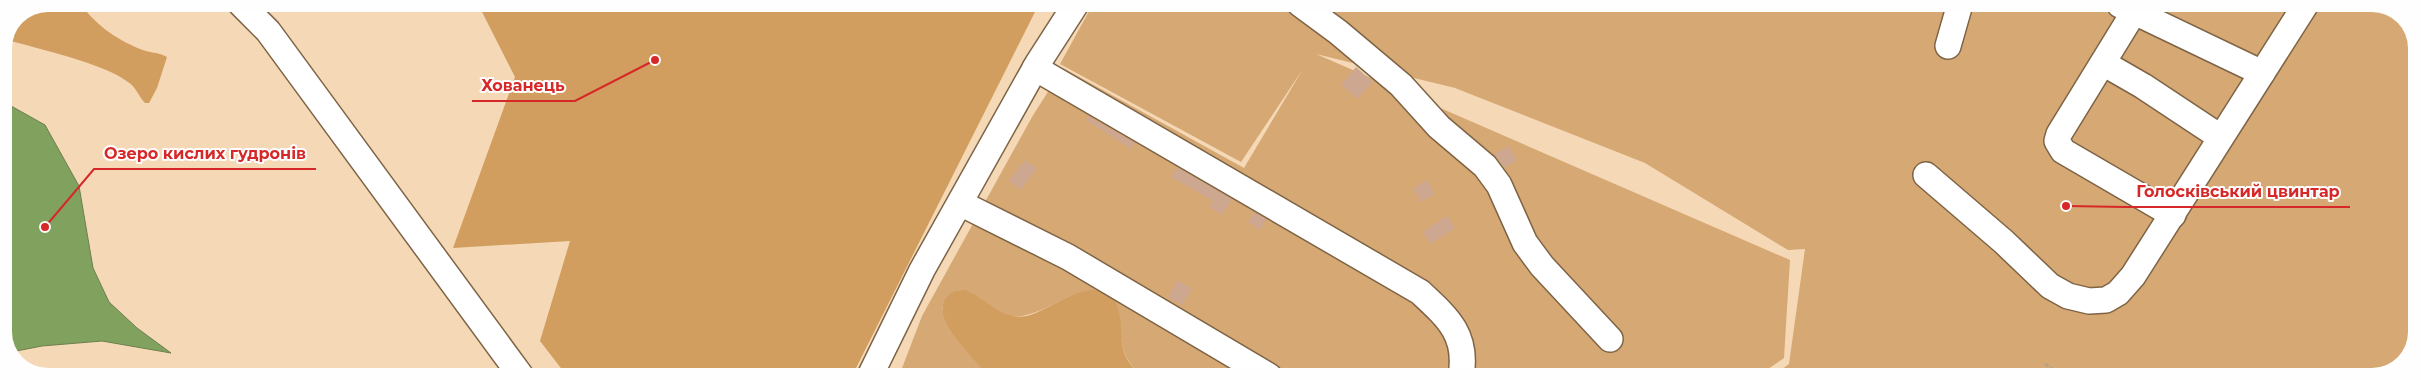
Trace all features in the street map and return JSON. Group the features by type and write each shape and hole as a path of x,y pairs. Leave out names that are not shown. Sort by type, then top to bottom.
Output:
{"street":[{"path":"249,13 268,31 515,367"},
{"path":"874,367 922,270 1035,68 1070,13"},
{"path":"1312,13 1401,85 1439,127 1485,166 1499,184 1525,243 1542,266 1610,339"},
{"path":"1948,46 1957,13"},
{"path":"2124,13 2102,63 2059,134 2058,145 2063,151 2173,215"},
{"path":"2136,13 2262,73"},
{"path":"1926,175 2004,242 2050,286 2068,296 2089,301 2106,300 2118,292 2133,276 2300,13"},
{"path":"2102,63 2220,137"},
{"path":"1035,68 1420,292 1447,316 1461,340 1464,362 1463,368"},
{"path":"960,203 1068,256 1256,368"}],"path":[{"path":"2045,364 2051,368"}],"shaded area":[{"path":"41,13 88,13 114,36 140,49 167,57 157,88 149,103 145,103 128,82 117,75 70,57 13,42 15,34 28,18 34,15"},
{"path":"483,13 1034,13 856,367 560,367 540,341 570,241 453,248 515,77"},
{"path":"1088,13 2378,13 2389,16 2400,25 2406,34 2408,46 2407,343 2400,355 2391,363 2373,368 1784,368 1789,364 1805,249 1788,250 1645,163 1455,88 1316,54 1790,260 1784,358 1770,368 1134,367 1125,354 1121,341 1119,311 1107,295 1095,291 1081,293 1024,316 1011,316 998,311 972,294 960,290 944,302 942,308 982,367 902,367 922,316 1032,117 1063,68 1244,168 1303,69 1241,162 1060,64"},
{"path":"12,107 45,125 79,186 93,268 109,302 137,328 171,353 102,341 42,346 17,351 13,334"},
{"path":"959,290 972,293 1001,312 1017,317 1035,313 1081,292 1102,291 1111,297 1117,306 1120,315 1122,344 1125,355 1133,367 981,367 957,339 944,317 942,307 946,298"}],"building":[{"path":"1356,67 1373,82 1357,99 1341,85"},
{"path":"1088,116 1135,143 1131,149 1086,120"},
{"path":"1508,146 1517,160 1504,168 1495,154"},
{"path":"1025,160 1037,168 1021,190 1009,181"},
{"path":"1177,167 1232,199 1222,215 1209,207 1213,201 1171,177"},
{"path":"1426,180 1435,194 1421,202 1413,189"},
{"path":"1254,212 1266,219 1260,230 1248,222"},
{"path":"1447,216 1455,228 1431,244 1423,232"},
{"path":"1178,280 1192,289 1182,305 1168,297"}],"place":[{"name":"Хованець","path":"655,60"},
{"name":"Голосківський цвинтар","path":"2066,206"},
{"name":"Озеро кислих гудронів","path":"45,227"}]}
